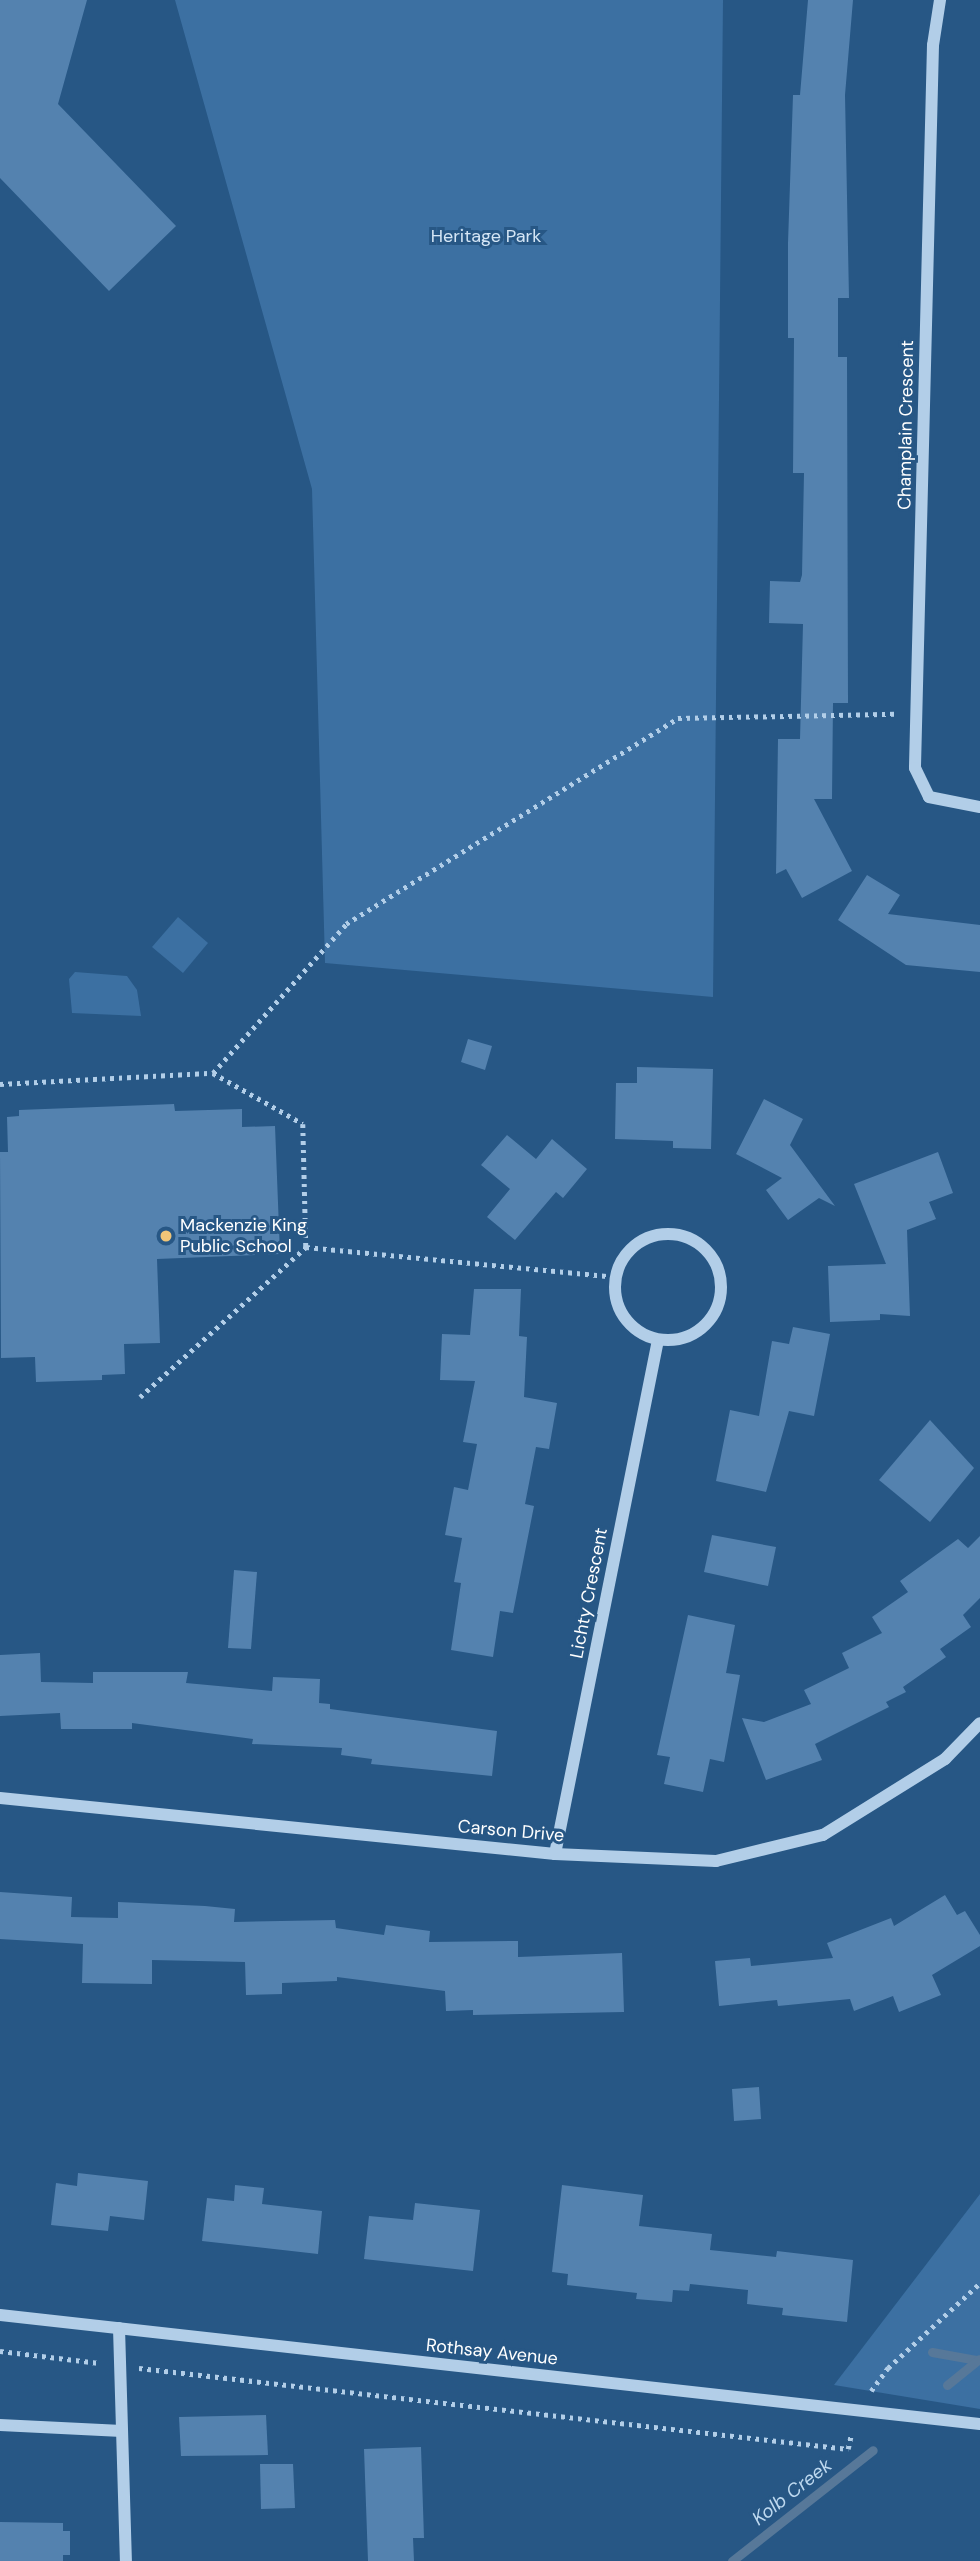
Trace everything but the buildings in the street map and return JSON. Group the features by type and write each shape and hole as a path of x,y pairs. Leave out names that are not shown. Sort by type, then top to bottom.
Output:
{"street":[{"name":"Champlain Crescent","path":"940,0 933,45 915,768 929,797 980,807"},
{"path":"657,1234 690,1240 715,1261 722,1280 720,1301 712,1319 697,1332 678,1340 658,1340 639,1332 624,1317 616,1298 615,1277 623,1258 637,1243 657,1234"},
{"name":"Lichty Crescent","path":"555,1854 658,1340"},
{"name":"Carson Drive","path":"0,1798 555,1854 716,1861 823,1835 945,1759 980,1723"},
{"name":"Rothsay Avenue","path":"0,2315 980,2424"},
{"path":"119,2328 126,2561"},
{"path":"0,2425 122,2431"}],"path":[{"path":"213,1073 346,924 435,864 678,718 917,714"},
{"path":"0,1084 213,1073 303,1124 306,1247"},
{"path":"140,1397 306,1247 615,1277"},
{"path":"869,2394 888,2368 980,2283"},
{"path":"0,2351 848,2449 850,2435"}],"green space":[{"name":"Heritage Park","path":"175,0 723,0 713,997 325,963 312,489"},
{"path":"178,917 208,943 183,973 152,947"},
{"path":"75,972 127,976 137,990 141,1016 72,1013 69,979"},
{"path":"980,2194 980,2409 834,2385"}],"waterway":[{"path":"932,2352 977,2360"},
{"name":"Kolb Creek","path":"947,2385 979,2359"},
{"name":"Kolb Creek","path":"732,2561 873,2450"}],"place":[{"name":"Mackenzie King Public School","path":"166,1236"}]}
